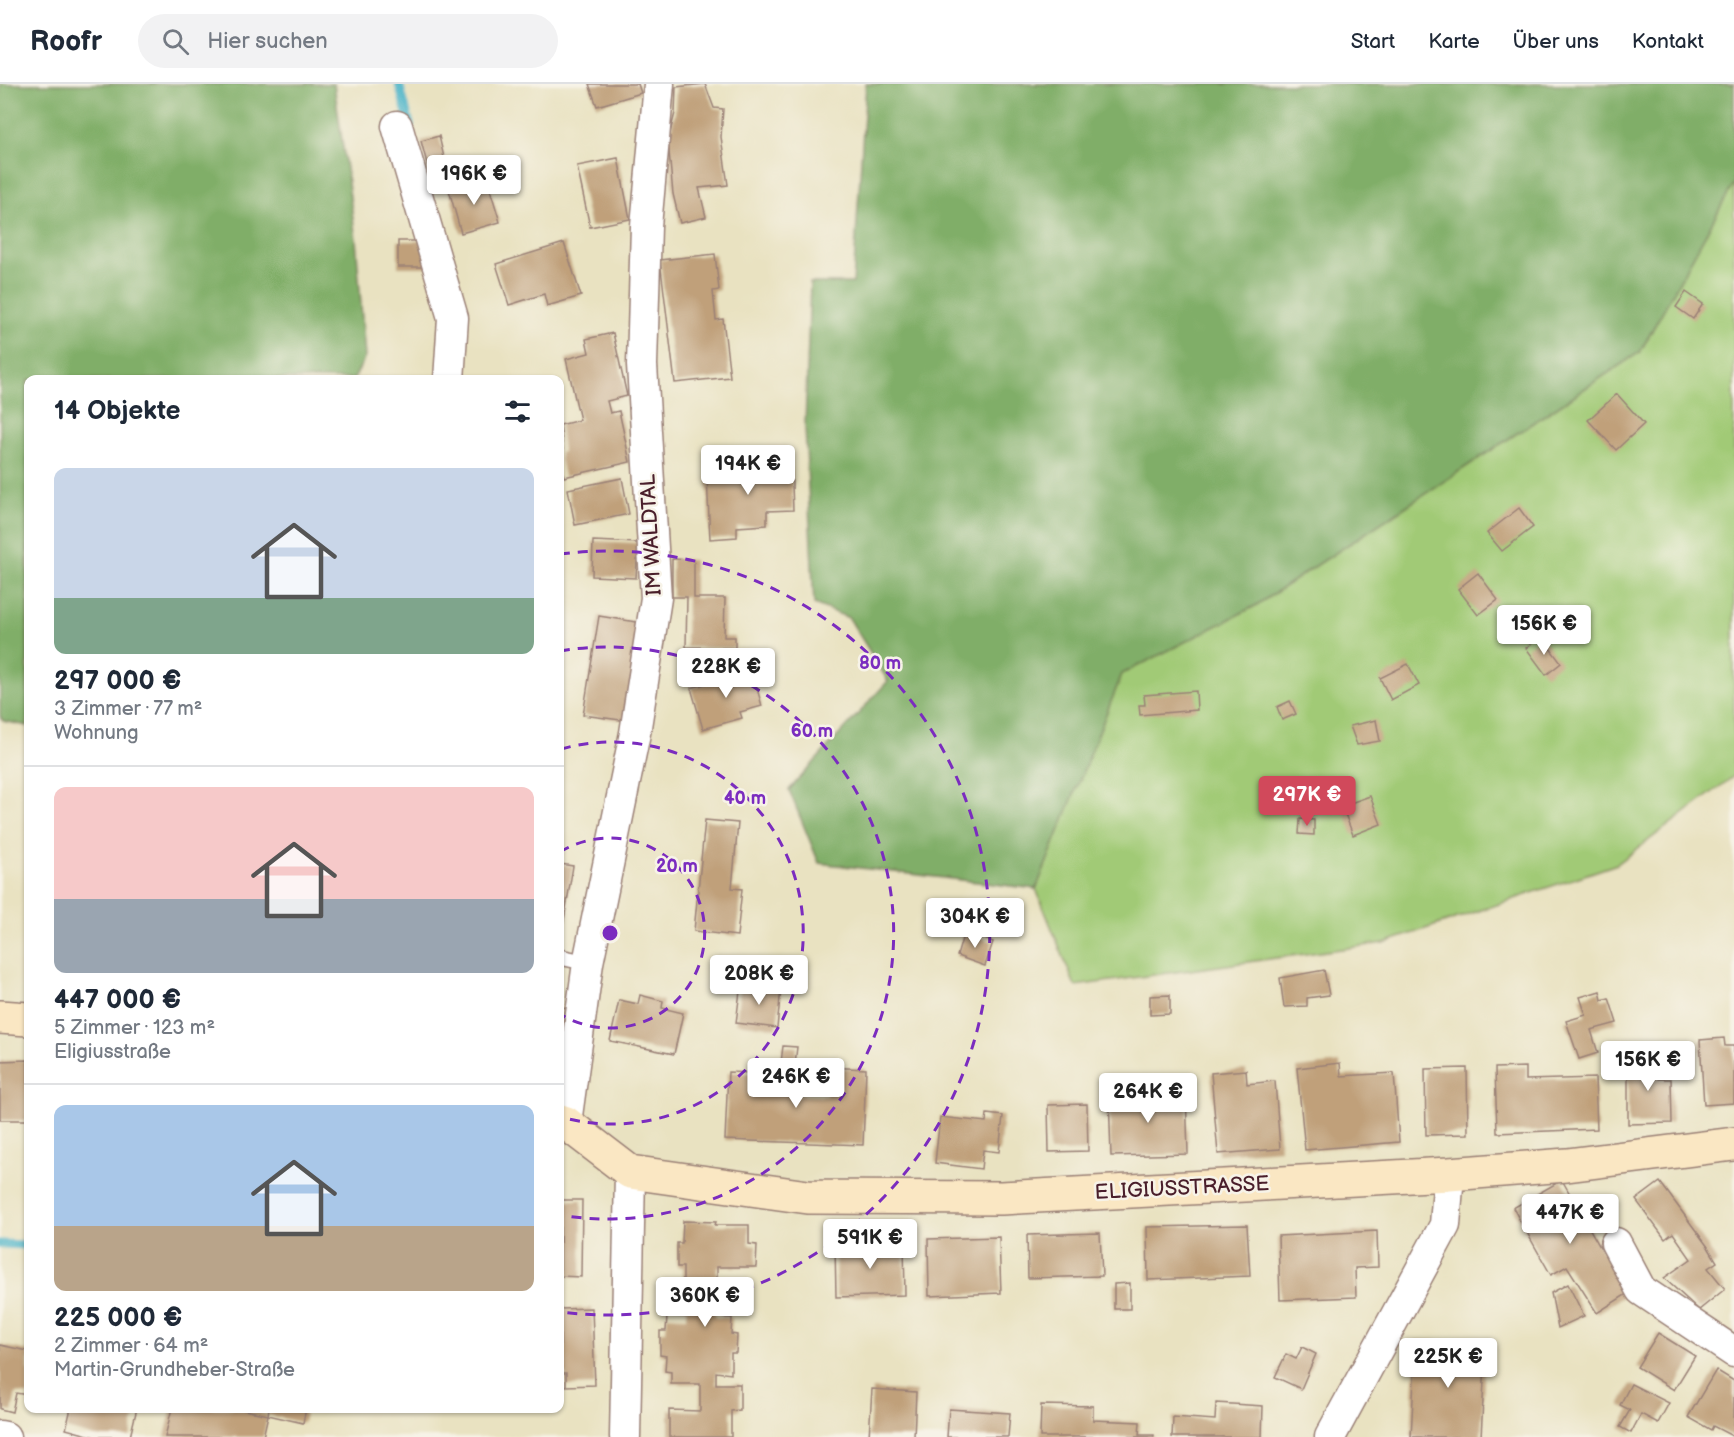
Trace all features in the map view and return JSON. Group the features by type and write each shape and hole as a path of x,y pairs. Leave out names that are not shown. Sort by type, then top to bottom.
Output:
{"street":[{"name":"IM WALDTAL","path":"564,1107 574,960 635,733 656,598 642,364 646,226 659,84"},
{"path":"397,126 453,318 449,375"},
{"path":"0,1017 24,1019"},
{"path":"564,1123 630,1172 625,1437"},
{"name":"ELIGIUSSTRASSE","path":"630,1172 807,1197 990,1198 1449,1174 1567,1165 1734,1144"},
{"path":"1330,1437 1445,1225 1449,1174"},
{"path":"1616,1243 1641,1290 1734,1352"},
{"path":"0,1436 5,1437"}],"green space":[{"path":"0,84 334,84 356,239 365,357 356,375 24,375 24,725 3,721 0,716"},
{"path":"866,84 1734,84 1734,183 1640,352 1255,606 1122,674 1036,889 819,863 789,790 888,681 849,618 814,604 805,427 810,283 853,283"},
{"path":"1734,183 1734,776 1617,864 1384,943 1075,986 1036,889 1122,674 1255,606 1640,352"}],"building":[{"path":"589,84 638,84 641,93 597,106"},
{"path":"705,84 714,108 723,109 721,137 728,185 699,188 706,217 680,223 673,194 668,141 675,113 676,87"},
{"path":"439,136 446,166 429,171 421,141"},
{"path":"618,158 630,219 590,227 577,166"},
{"path":"487,179 500,222 461,233 449,190"},
{"path":"398,241 431,241 431,267 398,267"},
{"path":"564,243 581,296 547,306 544,294 509,305 496,264"},
{"path":"715,254 719,290 713,291 716,320 723,319 730,377 675,383 660,260"},
{"path":"1686,292 1703,304 1693,319 1676,307"},
{"path":"613,333 627,396 607,401 610,413 619,411 630,462 564,477 564,424 580,420 566,359 589,353 586,339"},
{"path":"1617,394 1644,424 1616,450 1588,420"},
{"path":"791,460 793,510 767,511 767,525 737,527 737,537 710,539 707,476 735,474 734,462"},
{"path":"622,478 629,514 575,525 568,489"},
{"path":"1519,508 1533,527 1502,551 1487,533"},
{"path":"593,541 638,543 636,578 592,576"},
{"path":"672,559 694,560 694,598 725,598 724,637 735,637 735,648 686,647 687,597 672,597"},
{"path":"1478,573 1498,600 1478,615 1458,589"},
{"path":"599,616 643,623 628,721 583,715"},
{"path":"1541,636 1561,663 1546,675 1526,648"},
{"path":"1408,664 1419,685 1391,700 1380,678"},
{"path":"752,671 762,706 740,712 742,718 703,729 691,688"},
{"path":"1196,691 1197,710 1140,715 1139,705 1145,705 1144,695"},
{"path":"1290,701 1296,714 1282,720 1277,707"},
{"path":"1376,720 1380,741 1357,745 1350,726"},
{"path":"1370,796 1381,824 1353,835 1342,806"},
{"path":"1300,819 1314,820 1314,835 1299,834"},
{"path":"705,820 738,823 732,888 742,889 737,936 694,931"},
{"path":"564,865 573,866 564,920"},
{"path":"964,932 993,942 985,966 957,956"},
{"path":"1324,970 1329,995 1307,998 1307,1006 1284,1007 1280,978"},
{"path":"741,983 781,988 777,1028 736,1023"},
{"path":"1600,991 1602,1000 1609,998 1617,1023 1591,1030 1598,1053 1579,1059 1566,1021 1586,1015 1580,997"},
{"path":"640,995 663,1001 662,1008 683,1013 674,1054 610,1041 619,1000 638,1004"},
{"path":"1170,995 1170,1014 1150,1015 1150,996"},
{"path":"1724,1038 1725,1046 1734,1046 1734,1103 1704,1105 1700,1040"},
{"path":"783,1046 797,1047 795,1064 781,1063"},
{"path":"1628,1056 1659,1056 1659,1079 1671,1079 1672,1123 1628,1124"},
{"path":"24,1060 24,1120 0,1120 0,1061"},
{"path":"1340,1063 1341,1076 1394,1073 1399,1142 1305,1150 1297,1068"},
{"path":"827,1067 866,1069 863,1145 725,1140 728,1072 800,1075 799,1095 826,1096"},
{"path":"1526,1067 1526,1080 1595,1078 1597,1129 1497,1133 1495,1068"},
{"path":"1467,1068 1468,1134 1426,1135 1425,1069"},
{"path":"1246,1070 1247,1084 1275,1081 1280,1149 1218,1154 1211,1073"},
{"path":"1186,1092 1188,1154 1111,1156 1109,1094"},
{"path":"1087,1104 1088,1151 1049,1152 1048,1105"},
{"path":"987,1114 1003,1116 999,1152 983,1150 981,1169 935,1163 940,1117 986,1122"},
{"path":"1562,1180 1600,1247 1630,1292 1597,1313 1567,1266 1551,1275 1513,1208"},
{"path":"1660,1182 1717,1262 1708,1268 1725,1289 1699,1310 1664,1278 1691,1259 1673,1233 1665,1239 1636,1200"},
{"path":"564,1200 582,1200 581,1277 564,1276"},
{"path":"683,1221 716,1222 715,1225 749,1225 749,1244 757,1245 756,1267 717,1267 717,1287 721,1287 720,1303 715,1303 715,1317 732,1318 731,1334 737,1335 736,1353 731,1353 731,1374 716,1372 716,1384 740,1384 740,1410 731,1411 731,1437 669,1437 669,1410 700,1411 700,1384 671,1384 671,1372 665,1371 666,1356 660,1355 660,1331 666,1331 667,1316 686,1317 687,1287 683,1287 683,1267 677,1267 677,1243 682,1243"},
{"path":"1247,1225 1250,1276 1148,1280 1147,1227"},
{"path":"1377,1231 1378,1267 1355,1268 1356,1297 1280,1300 1278,1236"},
{"path":"1100,1233 1102,1276 1028,1278 1027,1235"},
{"path":"999,1237 1001,1293 929,1296 928,1239"},
{"path":"904,1243 905,1295 836,1297 835,1244"},
{"path":"1130,1283 1130,1309 1114,1309 1114,1284"},
{"path":"1568,1284 1584,1316 1558,1328 1551,1293"},
{"path":"592,1308 595,1385 566,1386 564,1309"},
{"path":"1658,1333 1695,1356 1674,1390 1637,1367"},
{"path":"1416,1340 1486,1343 1481,1437 1411,1437"},
{"path":"0,1345 24,1350 24,1394 16,1393 12,1412 0,1409"},
{"path":"1302,1347 1316,1354 1301,1389 1275,1377 1286,1354 1296,1359"},
{"path":"1716,1370 1734,1381 1734,1437 1713,1426 1711,1430 1688,1417"},
{"path":"1631,1384 1669,1403 1658,1423 1641,1414 1631,1433 1620,1427 1630,1410 1620,1405"},
{"path":"872,1389 916,1392 914,1437 869,1437"},
{"path":"1216,1403 1263,1406 1262,1437 1172,1437 1173,1417 1215,1420"},
{"path":"1041,1405 1093,1406 1093,1420 1140,1422 1139,1435 1154,1435 1154,1437 1040,1437"},
{"path":"949,1409 1010,1413 1008,1437 947,1437"},
{"path":"70,1413 136,1413 130,1437 95,1437 66,1429"},
{"path":"171,1413 259,1413 268,1415 263,1437 165,1437"},
{"path":"268,1413 305,1413 303,1423 268,1415"}],"waterway":[{"path":"399,84 410,125"},
{"path":"0,1244 24,1245"}]}
